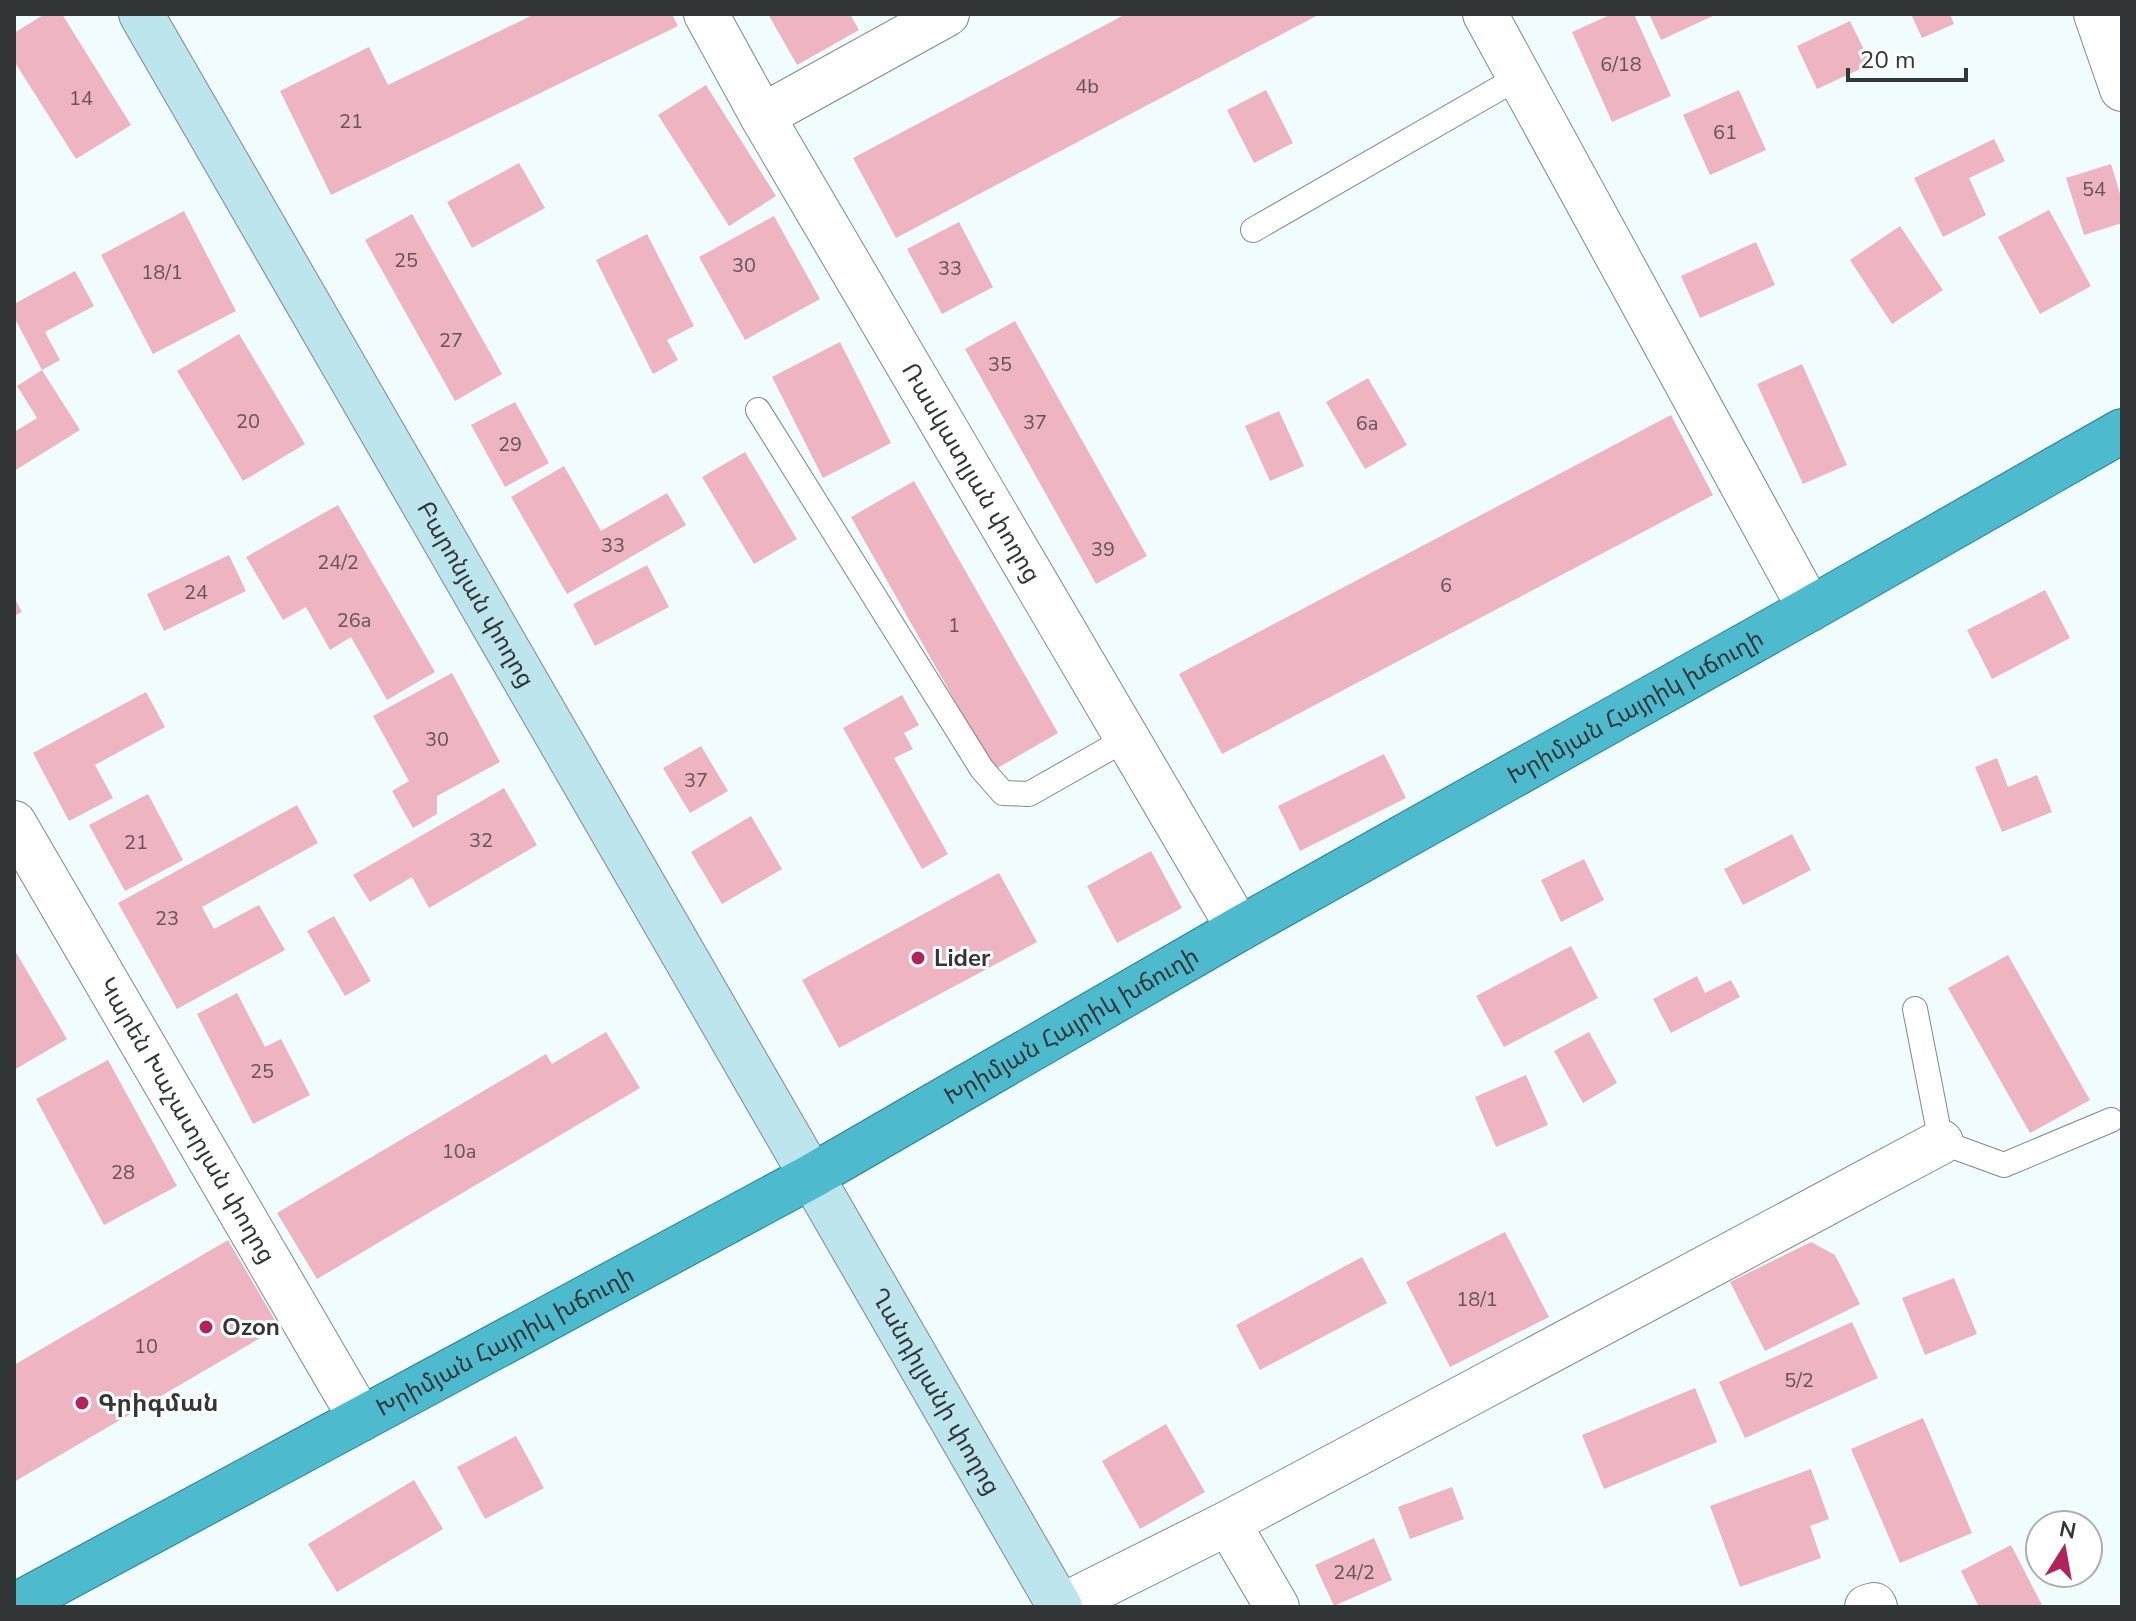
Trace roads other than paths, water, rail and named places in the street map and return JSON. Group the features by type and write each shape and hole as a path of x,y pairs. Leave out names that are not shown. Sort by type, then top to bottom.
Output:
{"highway":[{"name":"Խրիմյան Հայրիկ խճուղի","path":"14,1606 812,1176 1239,929 2122,431"}],"main road":[{"name":"Բարոնյան փողոց","path":"141,14 812,1176"},
{"name":"Ղանդիլյանի փողոց","path":"812,1176 1060,1607"}],"street":[{"name":"Ռասկատլյան փողոց","path":"706,14 762,116 1239,929"},
{"path":"762,116 947,14"},
{"path":"1485,14 1810,609"},
{"path":"2096,14 2122,89"},
{"name":"Կարեն Խաչատրյան փողոց","path":"14,823 361,1419"},
{"path":"1060,1607 1228,1523 1941,1142"},
{"path":"1228,1523 1277,1607"},
{"path":"1867,1607 1875,1607"}],"lane":[{"path":"1253,230 1519,77"},
{"path":"758,410 982,769 1003,793 1029,794 1126,739"},
{"path":"1915,1009 1941,1142 2004,1165 2111,1120"}],"place":[{"name":"Lider","path":"918,958"},
{"name":"Ozon","path":"206,1327"},
{"name":"Գրիգման","path":"82,1403"}]}
